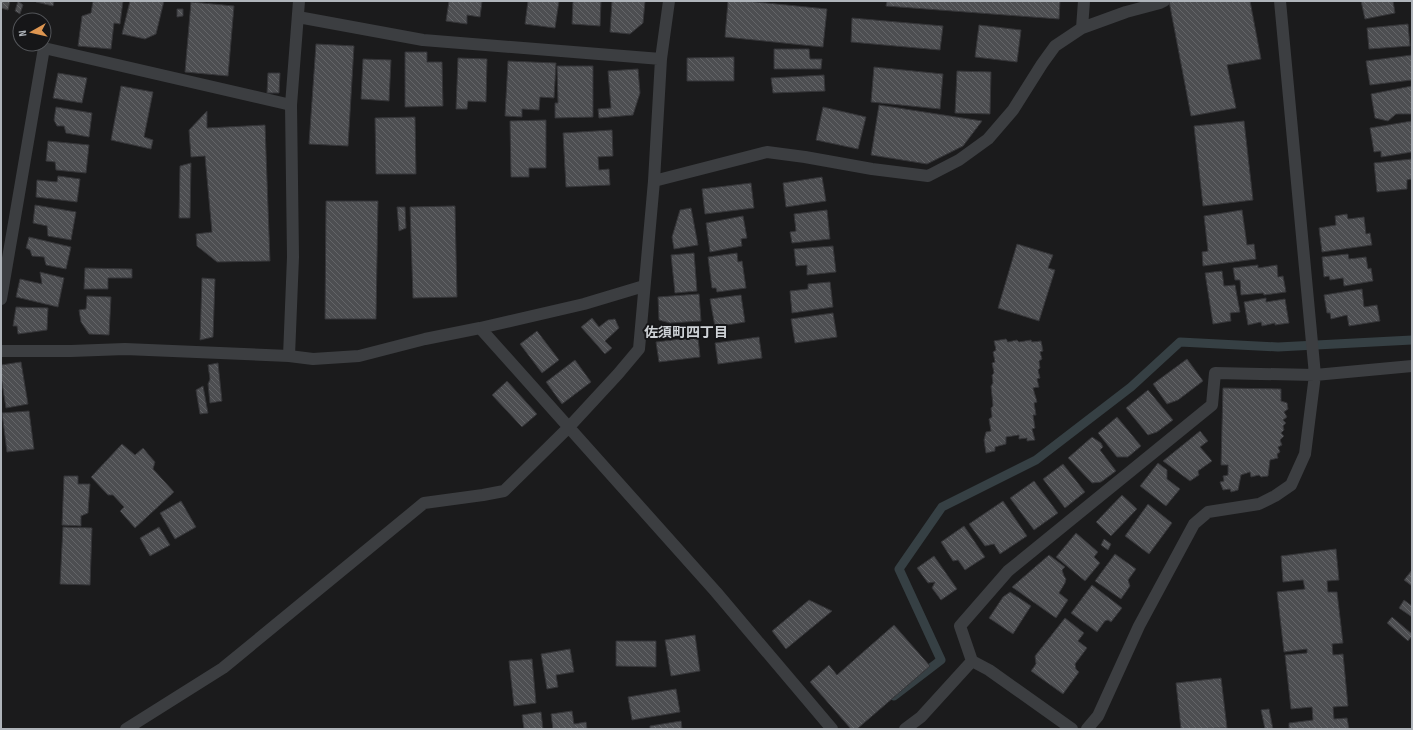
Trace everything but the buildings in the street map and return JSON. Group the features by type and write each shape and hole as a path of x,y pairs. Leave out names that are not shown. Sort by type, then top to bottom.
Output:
{"street":[{"path":"289,356 293,257 291,106 299,1"},
{"path":"126,729 223,668 424,503 504,491 569,427 639,349 654,181 661,59 669,1"},
{"path":"1082,28 1084,1"},
{"path":"654,181 766,152 805,157 872,169 928,176 959,160 988,139 1013,110 1035,74 1055,46 1082,28 1126,12 1160,4 1164,1"},
{"path":"1087,729 1098,716 1139,626 1194,524 1208,512 1259,504 1275,496 1291,485 1305,454 1315,375 1280,1"},
{"path":"298,17 423,40 661,59"},
{"path":"1,299 44,48 291,106"},
{"path":"1,351 71,351 125,348 289,356 313,359 359,356 425,339 584,304 644,286"},
{"path":"480,328 716,592 832,729"},
{"path":"1072,729 989,670 972,661 960,626 1008,571 1212,405 1215,373 1315,375 1412,366"},
{"path":"905,729 921,717 972,661"}],"waterway":[{"path":"894,696 941,660 899,569 942,507 1036,460 1131,387 1180,342 1278,347 1412,340"}],"district":[{"name":"佐須町四丁目","path":"686,332"}]}
